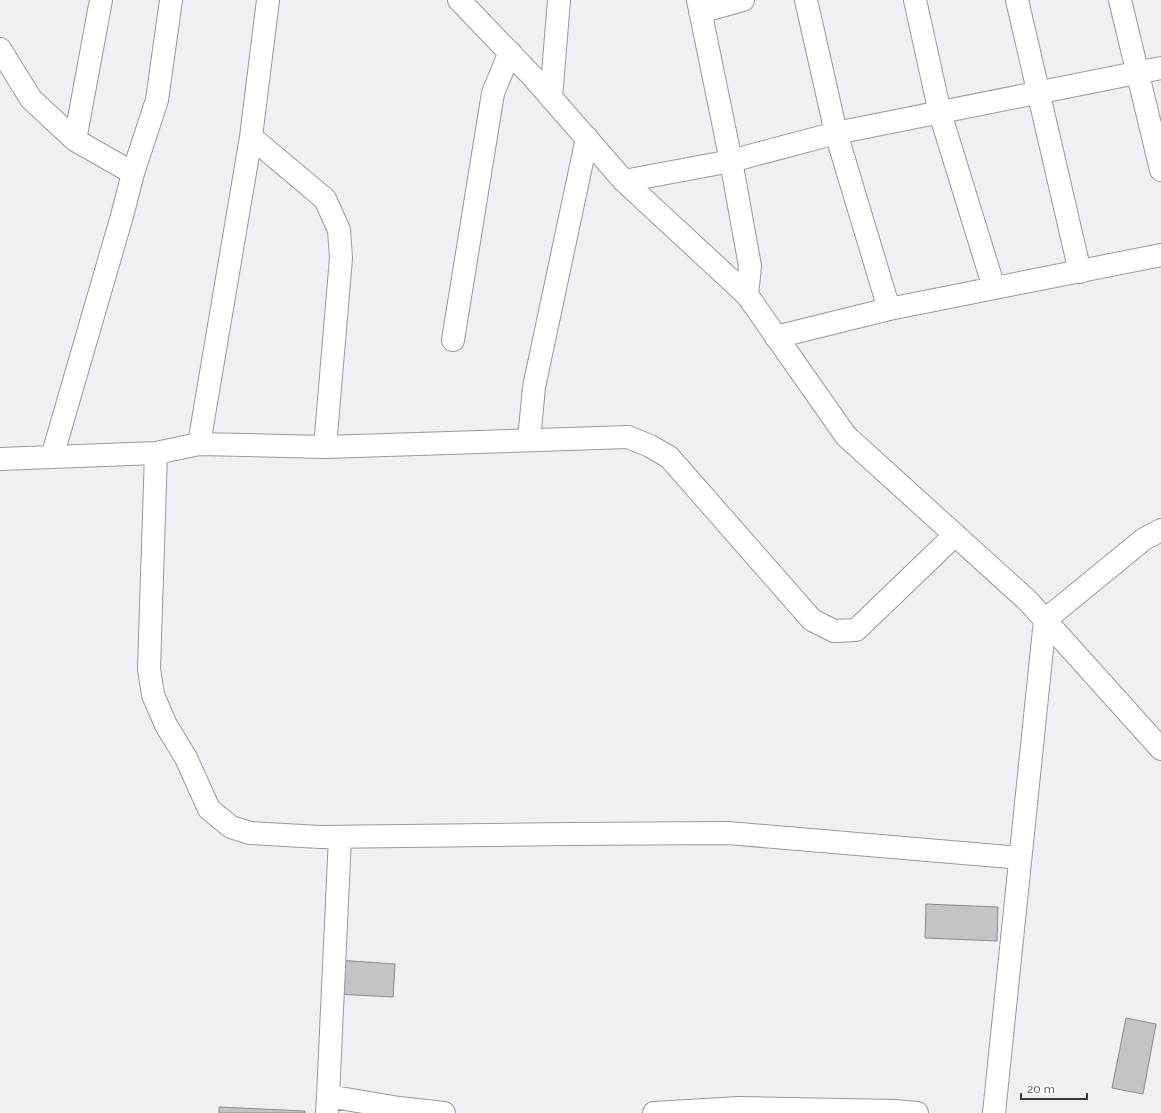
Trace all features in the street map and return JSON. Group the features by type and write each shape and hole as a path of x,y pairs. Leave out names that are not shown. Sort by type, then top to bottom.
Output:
{"street":[{"path":"75,140 101,0"},
{"path":"52,457 122,216 133,173 157,100 171,0"},
{"path":"199,444 251,137 268,0"},
{"path":"459,0 510,52 624,181 747,295 846,436 1028,601 1161,749"},
{"path":"551,98 559,0"},
{"path":"743,0 699,6 731,161 750,266 747,295"},
{"path":"806,0 836,133 888,309"},
{"path":"916,0 940,113 994,288"},
{"path":"1017,0 1080,272"},
{"path":"1120,0 1161,170"},
{"path":"0,49 31,99 75,140 133,173"},
{"path":"453,340 493,93 510,52"},
{"path":"624,181 731,161 836,133 1161,68"},
{"path":"251,137 325,199 339,230 341,258 326,447"},
{"path":"529,440 534,387 587,138"},
{"path":"776,337 888,309 1161,255"},
{"path":"0,460 156,453 199,444 326,447 628,437 650,446 669,457 812,620 834,631 856,630 955,536"},
{"path":"156,453 149,669 153,696 166,725 186,758 210,809 231,827 250,833 320,837 728,834 1020,858"},
{"path":"994,1113 1044,620 1144,539 1161,530"},
{"path":"340,837 328,1104 399,1108 444,1113"},
{"path":"654,1113 739,1108 895,1111 918,1113"}],"building":[{"path":"926,904 998,907 997,941 925,938"},
{"path":"337,960 395,964 393,997 335,994"},
{"path":"1126,1018 1156,1024 1143,1094 1112,1088"},
{"path":"219,1107 305,1111 305,1113 219,1113"}]}
